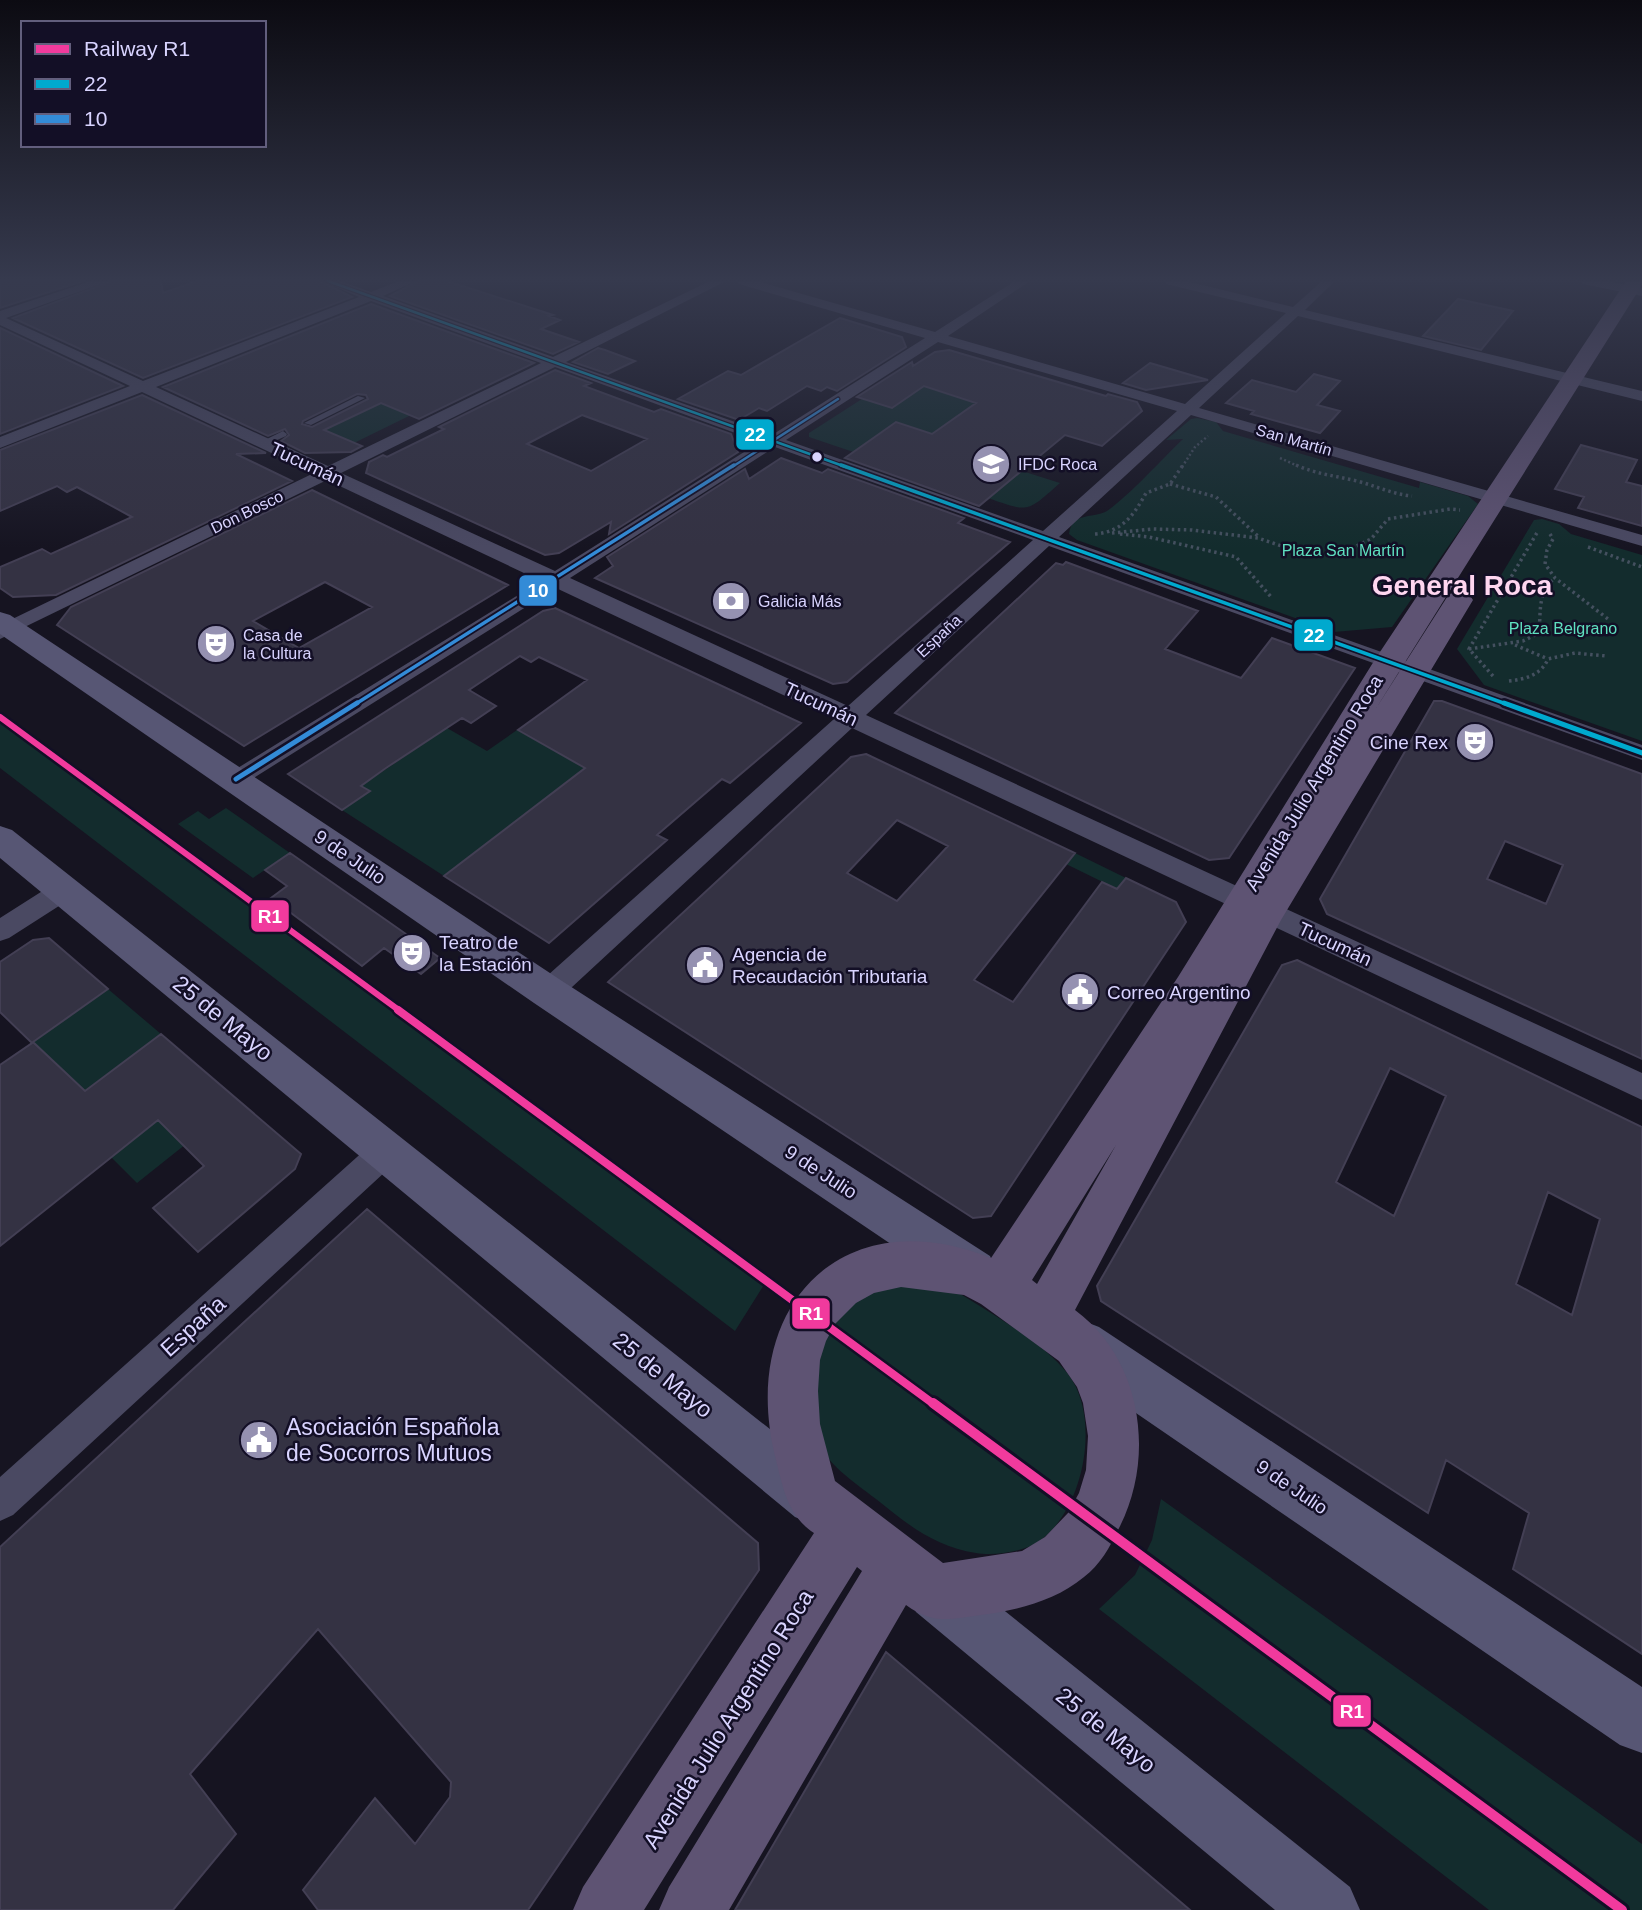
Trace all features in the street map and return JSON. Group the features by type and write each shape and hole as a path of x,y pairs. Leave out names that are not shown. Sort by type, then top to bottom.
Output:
{"main road":[{"name":"Avenida Julio Argentino Roca","path":"989,1282 1192,988 1255,906 1402,666 1493,503 1588,370"},
{"name":"9 de Julio","path":"3,627 236,779 548,992 989,1282 1642,1723"},
{"name":"25 de Mayo","path":"0,839 832,1513 917,1578 1328,1910"},
{"name":"Avenida Julio Argentino Roca","path":"1060,1331 1255,906"},
{"path":"832,1513 792,1421 790,1388 794,1361 813,1312 853,1278 878,1267 925,1265 989,1282"},
{"path":"692,1910 917,1578 1035,1576 1081,1544 1097,1521 1115,1465 1114,1433 1108,1399 1097,1373 1060,1331"},
{"name":"Avenida Julio Argentino Roca","path":"606,1910 832,1513"}],"street":[{"name":"Tucumán","path":"107,370 273,439 327,473 1642,1087"},
{"path":"0,443 185,370"},
{"name":"Don Bosco","path":"3,627 535,370"},
{"path":"580,370 1642,753"},
{"path":"236,779 883,370"},
{"name":"San Martín","path":"1053,370 1187,408 1493,503 1642,541"},
{"name":"España","path":"548,992 852,718 1229,370"},
{"path":"1536,370 1642,396"},
{"path":"0,931 64,890"},
{"name":"España","path":"0,1502 387,1150"}],"lane":[{"path":"308,423 361,398"}],"path":[{"path":"1109,533 1133,517 1146,494 1170,484 1195,447 1207,436 1216,438"},
{"path":"1277,457 1314,473 1360,482 1392,494 1415,496"},
{"path":"1170,484 1216,498 1261,538"},
{"path":"1454,504 1493,503"},
{"path":"1346,551 1371,541 1384,528 1388,519 1450,509 1465,510 1457,521"},
{"path":"1469,649 1540,527 1553,539 1562,538"},
{"path":"1087,535 1146,528 1181,528 1261,538 1305,554"},
{"path":"1109,533 1149,537 1236,557 1280,608"},
{"path":"1553,539 1547,550 1545,564 1555,578 1608,619"},
{"path":"1578,543 1642,567"},
{"path":"1469,649 1484,643 1529,641 1539,633 1542,596 1549,581 1555,578"},
{"path":"1511,643 1548,659 1574,653 1606,656"},
{"path":"1469,649 1499,682 1535,675 1546,666 1548,659"}],"green space":[{"path":"907,370 1017,370 1085,390 1039,427 933,479 809,437 809,433"},
{"path":"381,403 411,415 354,443 324,430"},
{"name":"Plaza San Martín","path":"1191,419 1216,422 1223,431 1419,488 1420,482 1468,496 1478,504 1392,627 1334,632 1077,540 1069,534 1074,522 1107,511 1125,496 1183,439 1166,440"},
{"path":"1022,471 1060,483 1041,500 1027,507 1012,506 988,498"},
{"name":"Plaza Belgrano","path":"1542,519 1559,524 1571,534 1642,555 1642,741 1484,685 1457,649 1534,520"},
{"path":"0,717 767,1280 735,1331 0,768"},
{"path":"447,728 487,751 517,730 585,768 444,876 342,810 369,791 361,786"},
{"path":"226,808 290,853 253,878 178,824 198,811 209,819"},
{"path":"1075,853 1126,878 1117,889 1066,864"},
{"path":"108,989 161,1034 85,1091 33,1042"},
{"path":"212,1077 240,1101 137,1183 111,1157"},
{"path":"945,1284 1011,1326 1057,1361 1078,1393 1084,1414 1086,1438 1083,1463 1077,1487 1067,1509 1054,1528 1038,1542 1017,1551 976,1553 947,1546 922,1533 841,1471 826,1455 815,1435 814,1403 819,1334 865,1286"},
{"path":"1161,1499 1642,1844 1642,1910 1489,1910 1099,1609 1135,1575 1152,1540"}],"building":[{"path":"0,370 89,370 123,386 0,434"},
{"path":"126,370 163,370 143,378"},
{"path":"205,370 519,370 419,419 381,403 324,430 362,446 351,452 305,453 281,441 289,435 285,429 268,436 163,387","holes":["357,394 366,395 368,399 312,427 302,424 303,421"]},
{"path":"555,370 591,383 584,386 654,412 661,409 731,434 738,452 609,534 611,522 559,553 545,555 366,473 369,462 383,455 387,457 444,429 439,427","holes":["582,415 647,439 591,471 527,444"]},
{"path":"597,370 616,370 608,374"},
{"path":"749,370 870,370 837,391 827,387 821,391 807,386 767,411 759,408 739,420 678,399 728,371 741,375"},
{"path":"899,370 1018,370 1106,396 1108,394 1137,402 1142,411 1102,446 1065,435 979,506 845,458 896,422 932,434 976,403 924,386 892,408 857,397"},
{"path":"1140,370 1174,370 1208,380 1146,390 1123,383"},
{"path":"1314,374 1340,381 1317,405 1340,411 1320,433 1251,414 1254,411 1226,403 1252,380 1296,392"},
{"path":"142,395 266,453 236,454 292,481 56,595 13,597 0,588 0,567 42,549 51,554 132,517 77,487 67,492 57,486 0,511 0,450"},
{"path":"1581,445 1637,460 1626,482 1642,486 1642,526 1578,508 1584,497 1555,489"},
{"path":"781,458 822,473 828,469 964,518 958,523 1010,542 847,682 833,684 595,578 613,566 607,557 745,469 749,479"},
{"path":"312,490 508,585 244,746 57,625 71,607","holes":["325,582 372,607 299,648 253,621"]},
{"path":"1066,562 1198,611 1165,649 1241,678 1272,638 1355,668 1229,858 1209,860 895,713 1056,563 1063,565"},
{"path":"555,608 801,723 730,783 722,779 657,835 667,840 549,943 444,876 585,768 518,730 587,680 539,657 531,662 520,656 469,690 496,706 471,723 462,718 386,768 361,786 370,791 342,810 288,774 543,611"},
{"path":"1434,701 1442,701 1642,774 1642,1059 1327,914 1320,899","holes":["1505,841 1563,865 1546,904 1487,879"]},
{"path":"866,754 1075,853 974,980 1013,1002 1102,882 1117,889 1126,878 1176,902 1186,922 991,1216 973,1218 608,982 851,757","holes":["897,820 948,846 897,901 847,873"]},
{"path":"290,853 440,958 421,974 384,948 362,966 271,898 287,886 265,870"},
{"path":"49,938 108,989 33,1042 85,1091 161,1034 301,1154 295,1169 198,1252 153,1208 204,1166 158,1120 0,1246 0,1065 32,1043 0,1012 0,962 33,940"},
{"path":"1297,960 1642,1127 1642,1654 1513,1569 1529,1513 1446,1460 1428,1513 1101,1301 1097,1286 1282,965","holes":["1390,1068 1446,1096 1394,1216 1336,1182","1548,1192 1600,1219 1572,1315 1516,1284"]},
{"path":"367,1209 758,1543 759,1570 528,1910 318,1910 303,1890 375,1798 415,1844 450,1797 451,1782 318,1629 190,1774 236,1834 173,1910 0,1910 0,1547"},
{"path":"886,1652 1095,1829 1190,1910 735,1910"}],"rail line":[{"name":"R1","path":"0,717 1622,1910"}],"transit line":[{"name":"22","path":"576,370 1642,753"},
{"name":"10","path":"236,779 838,399"}],"place":[{"name":"IFDC Roca","path":"991,464"},
{"name":"Galicia Más","path":"731,601"},
{"name":"Casa de la Cultura","path":"216,644"},
{"name":"Cine Rex","path":"1475,742"},
{"name":"Teatro de la Estación","path":"412,953"},
{"name":"Agencia de Recaudación Tributaria","path":"705,965"},
{"name":"Correo Argentino","path":"1080,992"},
{"name":"Asociación Española de Socorros Mutuos","path":"259,1440"}],"district":[{"name":"General Roca","path":"1462,585"}]}
